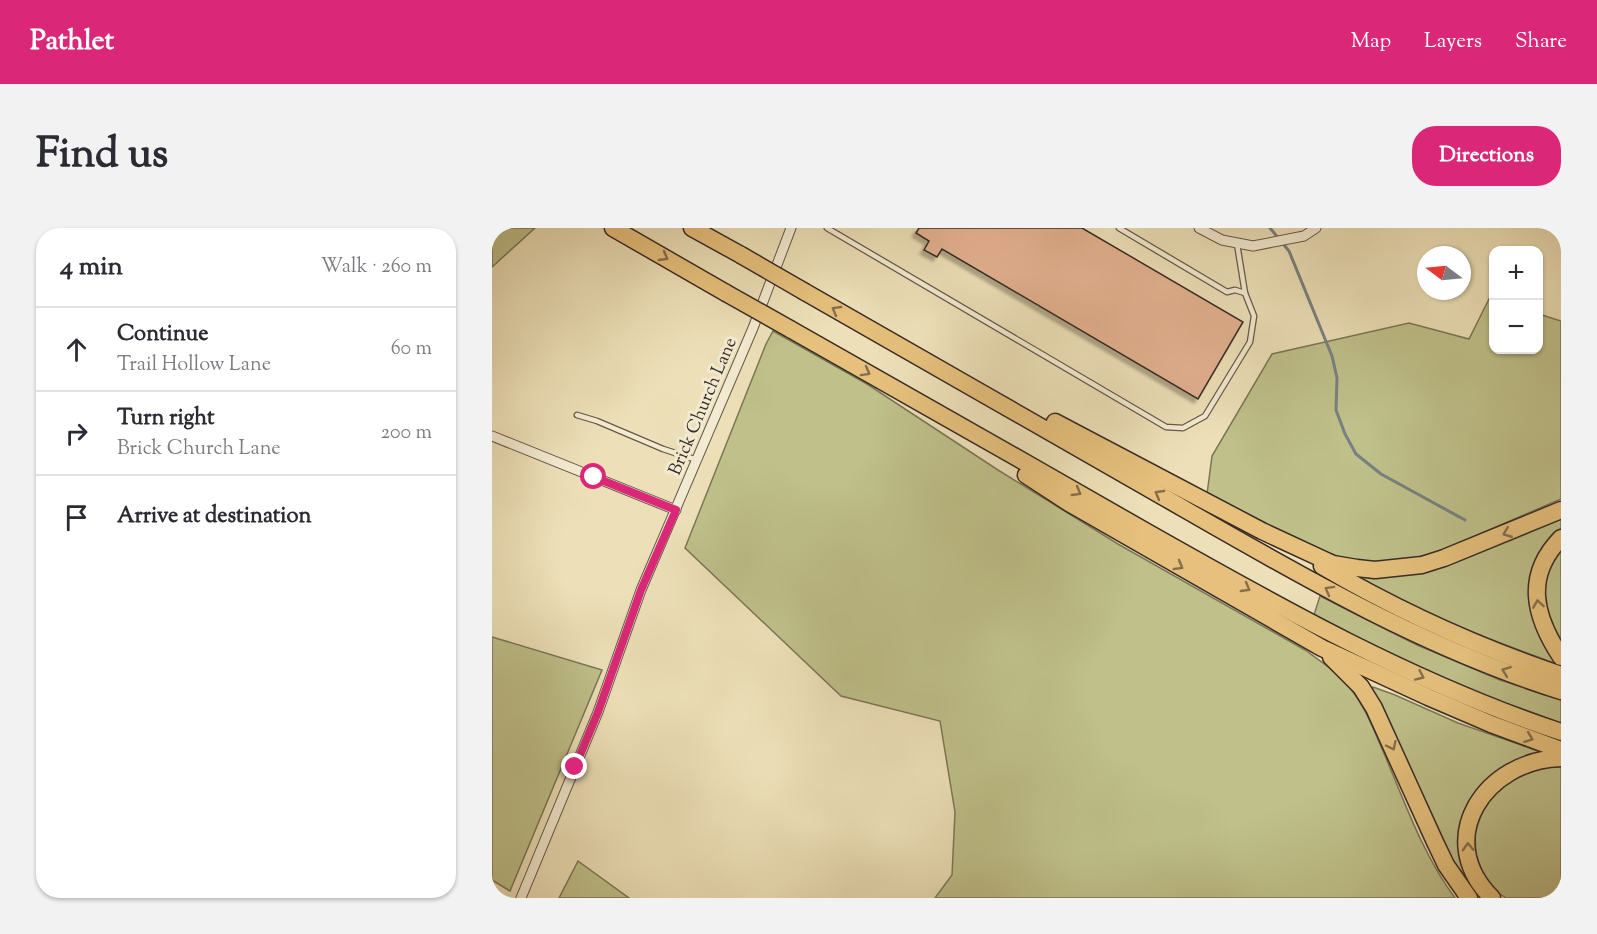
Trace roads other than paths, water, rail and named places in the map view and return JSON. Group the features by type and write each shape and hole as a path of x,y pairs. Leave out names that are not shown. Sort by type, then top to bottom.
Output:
{"highway":[{"path":"614,228 1280,607 1371,654 1470,698 1561,732"},
{"path":"692,228 1252,548 1359,606 1439,645 1561,691"},
{"path":"902,348 987,387 1262,531 1333,564 1376,570 1422,565 1561,510"},
{"path":"916,401 1069,503 1322,648 1491,724 1561,750"},
{"path":"1262,531 1367,593 1431,623 1531,665 1561,675"},
{"path":"1561,538 1550,549 1540,570 1536,594 1540,618 1549,639 1561,657"},
{"path":"1322,648 1361,687 1374,708 1446,865 1469,898"},
{"path":"1492,898 1477,880 1468,857 1469,823 1473,810 1491,786 1512,770 1536,761 1561,758"}],"street":[{"name":"Brick Church Lane","path":"521,898 598,712 641,590 753,328 791,228"},
{"path":"1199,228 1222,240 1253,246 1304,236 1316,228"},
{"path":"492,436 676,510"}],"lane":[{"path":"827,228 1166,427 1183,428 1205,416 1250,342 1254,316 1245,292 1237,244"},
{"path":"1119,228 1227,292 1235,290 1245,292"},
{"path":"577,415 697,460"}],"waterway":[{"path":"1270,228 1289,251 1332,356 1337,378 1336,410 1356,454 1381,474 1465,520"}]}
